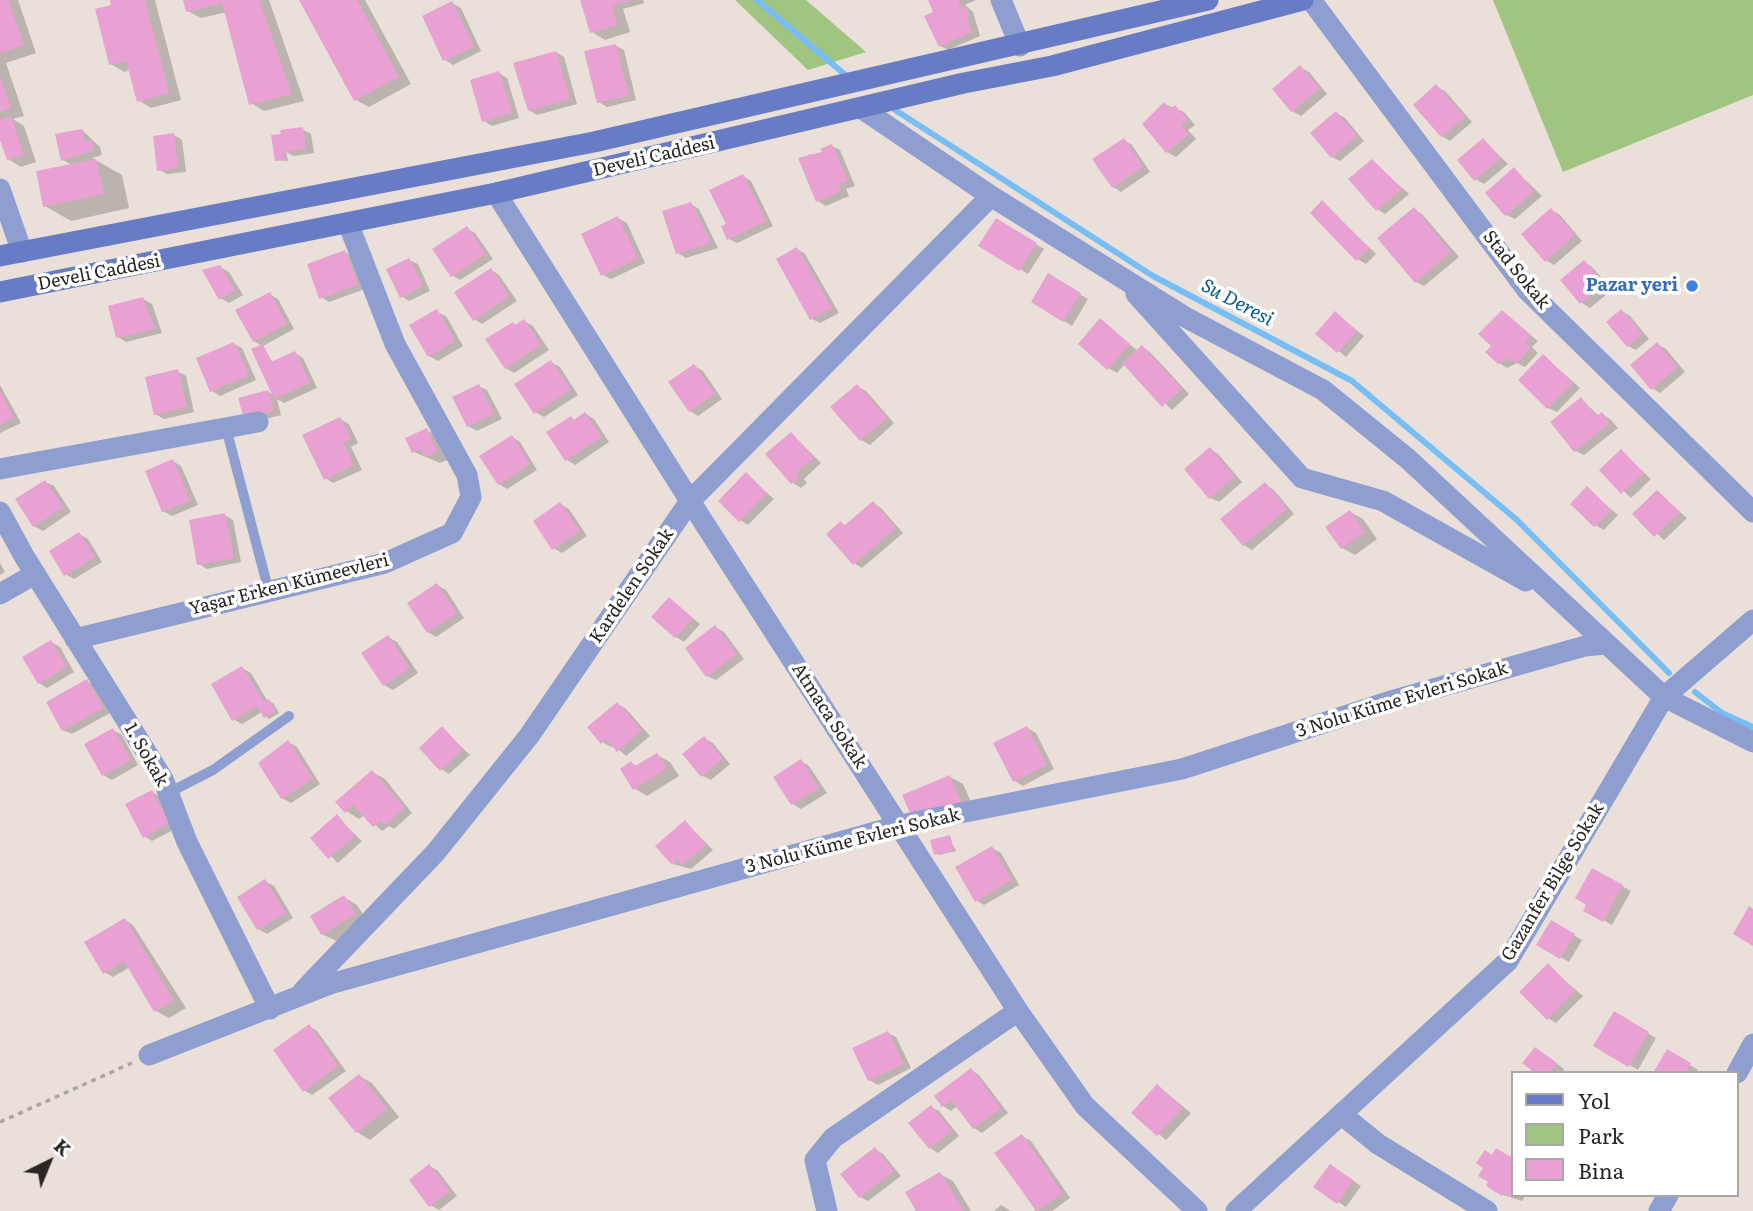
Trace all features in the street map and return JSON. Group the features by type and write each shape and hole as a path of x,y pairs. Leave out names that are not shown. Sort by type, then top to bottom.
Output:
{"main road":[{"name":"Develi Caddesi","path":"0,256 594,142 1020,46 1208,0"},
{"name":"Develi Caddesi","path":"0,292 496,194 1052,66 1303,0"}],"street":[{"path":"1001,0 1020,46"},
{"name":"Stad Sokak","path":"1311,0 1527,290 1753,512"},
{"path":"868,107 991,196 1185,317 1323,390 1408,458 1664,697 1753,742"},
{"path":"0,188 22,252"},
{"name":"Atmaca Sokak","path":"496,194 690,502 1018,1012 1085,1105 1197,1211"},
{"name":"Kardelen Sokak","path":"297,998 436,852 529,736 690,502 991,196"},
{"name":"Yaşar Erken Kümeevleri","path":"75,639 385,563 452,533 471,497 467,475 395,344 348,223"},
{"path":"1121,277 1301,478 1383,501 1556,597"},
{"path":"0,469 258,422"},
{"name":"1. Sokak","path":"0,512 35,574 163,779 187,842 270,1009"},
{"path":"0,594 35,574"},
{"name":"Gazanfer Bilge Sokak","path":"1236,1211 1508,961 1664,697 1753,620"},
{"name":"3 Nolu Küme Evleri Sokak","path":"149,1055 330,984 900,825 1182,769 1394,700 1586,646 1606,644"},
{"path":"827,1211 815,1160 833,1139 1018,1012"},
{"path":"1738,1071 1753,1044"},
{"path":"1341,1114 1378,1144 1487,1211"}],"lane":[{"path":"226,428 270,592"},
{"path":"168,793 213,770 289,716"}],"path":[{"path":"0,1122 149,1055"}],"green space":[{"path":"735,0 806,0 866,52 808,70"},
{"path":"1493,0 1753,0 1753,95 1563,172"}],"building":[{"path":"0,0 8,0 24,45 0,53"},
{"path":"110,0 145,0 169,93 137,102 126,61 109,65 95,9 111,5"},
{"path":"183,0 259,0 292,94 249,105 222,3 186,12"},
{"path":"299,0 357,0 399,77 354,101"},
{"path":"580,0 629,1 612,6 618,25 590,33"},
{"path":"928,0 958,0 961,8 965,6 970,17 966,18 972,32 939,47 924,16 933,12"},
{"path":"452,1 474,47 443,61 422,16"},
{"path":"616,44 629,96 597,103 584,51"},
{"path":"556,51 570,99 528,111 513,63"},
{"path":"1300,65 1320,89 1291,112 1272,89"},
{"path":"499,71 512,113 482,122 470,80"},
{"path":"0,76 11,108 0,112"},
{"path":"1436,84 1465,117 1441,137 1413,105"},
{"path":"1164,102 1170,109 1175,105 1188,120 1181,125 1189,134 1166,153 1142,124"},
{"path":"1336,111 1357,136 1331,158 1310,133"},
{"path":"11,116 24,155 7,160 0,140 0,120"},
{"path":"303,127 306,149 284,152 285,160 275,161 271,135 281,134 280,130"},
{"path":"82,129 85,142 92,140 94,150 61,161 55,134"},
{"path":"174,133 178,168 157,171 153,136"},
{"path":"1124,138 1143,167 1112,188 1092,159"},
{"path":"1483,138 1501,158 1474,181 1457,160"},
{"path":"832,144 848,181 838,185 841,191 816,202 798,158 822,152 820,149"},
{"path":"96,159 104,194 43,207 36,171"},
{"path":"1372,159 1402,189 1376,211 1348,179"},
{"path":"1514,167 1534,191 1505,216 1485,193"},
{"path":"743,174 766,221 727,240 721,226 726,224 709,190"},
{"path":"1322,200 1369,248 1356,261 1310,213"},
{"path":"691,202 711,243 676,254 662,211"},
{"path":"1414,207 1451,252 1415,283 1377,238"},
{"path":"1551,208 1575,235 1545,262 1521,234"},
{"path":"618,216 638,259 601,276 581,234"},
{"path":"996,218 1037,243 1019,271 978,246"},
{"path":"467,226 486,254 451,277 432,249"},
{"path":"797,247 832,308 810,320 776,259"},
{"path":"345,250 358,285 319,299 307,264"},
{"path":"409,258 423,286 400,298 386,269"},
{"path":"1584,260 1605,284 1580,304 1560,280"},
{"path":"220,265 235,290 219,300 202,270"},
{"path":"491,268 509,296 473,321 454,292"},
{"path":"1048,273 1081,293 1063,322 1031,302"},
{"path":"270,292 287,324 253,342 235,310"},
{"path":"143,297 155,329 116,338 108,306"},
{"path":"437,309 455,341 428,357 409,325"},
{"path":"1621,309 1642,334 1627,347 1606,322"},
{"path":"1502,310 1531,335 1525,342 1531,348 1516,364 1509,358 1498,364 1485,352 1491,346 1478,334"},
{"path":"1335,311 1357,331 1337,353 1315,334"},
{"path":"1100,318 1130,344 1107,370 1078,344"},
{"path":"524,319 541,345 505,369 485,339 513,322 515,325"},
{"path":"234,342 249,375 210,392 196,358"},
{"path":"1657,342 1678,367 1651,390 1630,365"},
{"path":"263,344 271,362 295,351 310,383 274,399 251,349"},
{"path":"1142,345 1182,389 1162,407 1122,363"},
{"path":"1543,354 1573,383 1547,409 1518,380"},
{"path":"551,360 571,390 534,414 514,384"},
{"path":"694,364 715,394 689,412 668,382"},
{"path":"178,369 187,407 154,415 145,377"},
{"path":"479,384 494,414 467,427 452,397"},
{"path":"857,384 887,418 860,441 830,407"},
{"path":"268,390 274,411 244,419 238,398"},
{"path":"0,391 14,418 0,425"},
{"path":"1581,397 1596,416 1602,412 1610,423 1574,452 1550,422"},
{"path":"585,412 602,437 565,461 546,432 571,416 574,420"},
{"path":"340,417 351,439 343,442 354,465 324,480 302,435"},
{"path":"427,428 437,452 425,457 421,449 412,453 405,438"},
{"path":"791,432 814,458 796,473 800,477 791,484 765,454"},
{"path":"512,435 530,464 498,485 479,456"},
{"path":"1210,447 1235,477 1209,499 1184,469"},
{"path":"1621,449 1644,473 1621,494 1599,470"},
{"path":"173,459 190,501 162,512 145,471"},
{"path":"746,472 767,493 739,522 718,501"},
{"path":"45,480 64,507 33,527 15,499"},
{"path":"1265,482 1287,509 1243,546 1220,519"},
{"path":"1587,486 1611,510 1594,527 1570,504"},
{"path":"1657,490 1680,512 1654,537 1632,514"},
{"path":"873,501 896,528 853,565 826,534 841,521 844,526"},
{"path":"560,502 580,531 552,550 533,521"},
{"path":"1350,510 1365,532 1341,549 1325,527"},
{"path":"225,513 234,558 197,565 189,520"},
{"path":"79,532 95,557 64,576 49,551"},
{"path":"437,583 457,613 427,633 407,603"},
{"path":"669,597 693,618 675,638 651,617"},
{"path":"715,625 737,654 706,677 685,648"},
{"path":"388,635 410,668 383,686 361,653"},
{"path":"51,640 67,667 38,684 22,657"},
{"path":"242,666 264,702 269,699 276,711 264,718 257,706 232,721 211,684"},
{"path":"87,679 103,708 62,731 46,702"},
{"path":"617,702 642,730 617,752 606,739 601,744 587,727"},
{"path":"442,726 463,749 440,771 419,748"},
{"path":"1027,726 1047,765 1013,782 993,743"},
{"path":"113,728 131,760 102,776 84,744"},
{"path":"704,736 723,759 701,777 682,754"},
{"path":"288,740 313,779 281,799 258,763"},
{"path":"657,753 667,768 633,790 620,769 631,761 635,766"},
{"path":"801,759 819,788 791,805 773,777"},
{"path":"372,770 405,808 385,825 381,821 373,827 353,805 345,813 335,802"},
{"path":"950,775 962,804 911,815 902,795"},
{"path":"152,790 169,823 143,838 125,804"},
{"path":"337,814 355,836 328,859 310,838"},
{"path":"685,820 706,845 682,866 677,860 672,865 655,846"},
{"path":"950,835 954,850 934,855 930,840"},
{"path":"992,846 1012,880 975,902 955,867"},
{"path":"1592,868 1623,885 1603,922 1583,911 1586,905 1575,898"},
{"path":"265,879 286,913 257,930 237,897"},
{"path":"344,895 356,914 321,935 310,916"},
{"path":"1749,906 1753,909 1753,946 1733,934"},
{"path":"125,918 174,1001 154,1012 124,961 103,974 84,942"},
{"path":"1551,920 1575,934 1560,959 1536,945"},
{"path":"1548,963 1575,991 1547,1020 1519,992"},
{"path":"1614,1011 1649,1032 1628,1067 1593,1046"},
{"path":"309,1024 338,1066 303,1092 273,1050"},
{"path":"888,1031 904,1064 868,1081 852,1048"},
{"path":"1535,1047 1557,1063 1551,1071 1532,1071 1522,1063"},
{"path":"1667,1049 1691,1063 1687,1071 1654,1071"},
{"path":"971,1068 1001,1108 973,1129 951,1100 942,1107 934,1096"},
{"path":"359,1074 387,1109 356,1133 328,1098"},
{"path":"1157,1084 1183,1108 1157,1136 1131,1113"},
{"path":"931,1105 952,1131 929,1149 908,1123"},
{"path":"1022,1134 1063,1193 1037,1211 994,1153"},
{"path":"875,1147 894,1171 859,1198 840,1174"},
{"path":"1496,1148 1512,1155 1513,1199 1486,1186 1488,1182 1478,1176 1483,1168 1476,1163 1485,1150 1492,1155"},
{"path":"429,1164 450,1191 429,1207 409,1180"},
{"path":"1330,1164 1353,1180 1337,1204 1313,1187"},
{"path":"940,1172 964,1211 916,1211 905,1192"}],"waterway":[{"name":"Su Deresi","path":"757,0 849,78"},
{"name":"Su Deresi","path":"889,106 1153,276 1352,381 1517,520 1669,673"},
{"name":"Su Deresi","path":"1695,692 1722,713 1753,727"}],"place":[{"name":"Pazar yeri","path":"1692,286"}]}
